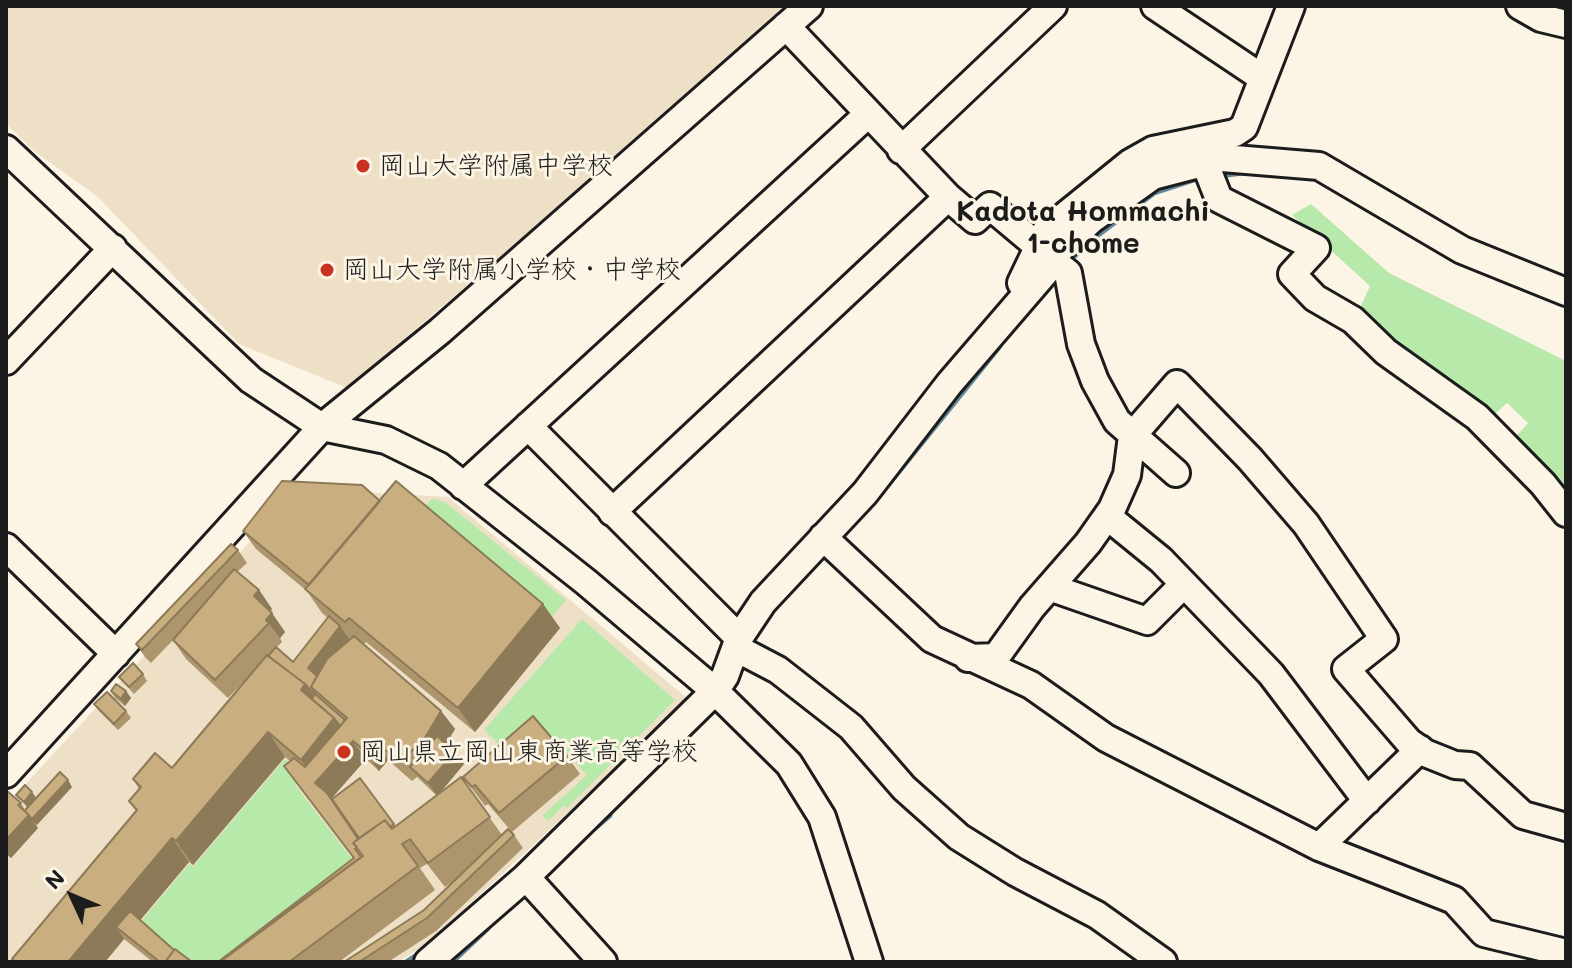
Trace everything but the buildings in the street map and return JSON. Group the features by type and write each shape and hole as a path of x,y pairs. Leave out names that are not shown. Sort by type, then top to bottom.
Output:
{"street":[{"path":"6,774 322,427 440,331 809,6"},
{"path":"901,150 1053,6"},
{"path":"1155,6 1261,77"},
{"path":"1054,261 1041,237 1130,163 1153,150 1235,133 1244,127 1291,6"},
{"path":"1520,6 1541,18 1566,24"},
{"path":"786,26 867,115 948,197 975,220 990,206 1068,273 1081,344 1095,381 1117,421 1176,473"},
{"path":"463,486 867,115"},
{"path":"6,149 251,380 322,427 386,440 439,466 586,582 715,691 789,764 822,817 870,959"},
{"path":"428,962 526,877 715,691 738,643 763,602 912,436 1017,302 1019,286 1054,261 1059,250 1126,194 1153,176 1262,159 1319,166 1462,250 1566,292"},
{"path":"1207,170 1219,199 1316,248 1292,274 1315,298 1353,320 1386,352 1477,417 1543,484 1566,513"},
{"path":"612,512 948,197"},
{"path":"6,361 113,248"},
{"path":"968,658 996,657 1032,607 1052,588 1107,516 1127,475 1132,436 1177,384 1250,459 1306,524 1384,639 1346,669 1420,749 1455,765 1470,766 1523,815 1566,827"},
{"path":"528,426 738,643 851,727 904,788 959,837 1015,872 1097,915 1163,962"},
{"path":"1107,516 1161,560 1271,674 1367,801"},
{"path":"823,537 932,639 1031,685 1106,738 1319,847 1454,900 1484,933 1566,953"},
{"path":"6,547 116,654"},
{"path":"1052,588 1147,621 1184,584"},
{"path":"1319,847 1420,749"},
{"path":"526,877 603,962"}],"shaded area":[{"name":"岡山大学附属小学校・中学校","path":"6,6 793,6 347,388 239,344 98,197 34,151 6,124"},
{"name":"岡山県立岡山東商業高等学校","path":"307,489 448,497 689,700 428,943 398,962 6,962 6,805 296,492"}],"green space":[{"path":"1311,204 1389,273 1566,361 1566,502 1511,442 1528,423 1507,403 1489,419 1358,312 1370,286 1292,215"},
{"path":"432,499 445,502 566,600 552,617 423,508"},
{"path":"582,619 675,700 567,808 563,806 548,821 542,816 587,775 545,731 513,757 484,730"},
{"path":"285,759 306,776 295,785 366,877 253,962 184,962 140,923 189,864 193,867"}],"waterway":[{"path":"1066,263 1090,240 1154,192 1197,178 1242,172"},
{"path":"878,496 998,347"},
{"path":"596,826 609,815"},
{"path":"451,962 487,928"},
{"path":"408,962 425,951"}],"place":[{"name":"岡山大学附属中学校","path":"363,166"},
{"name":"岡山大学附属小学校・中学校","path":"327,270"},
{"name":"岡山県立岡山東商業高等学校","path":"344,752"}],"district":[{"name":"Kadota Hommachi 1-chome","path":"1083,228"}]}
